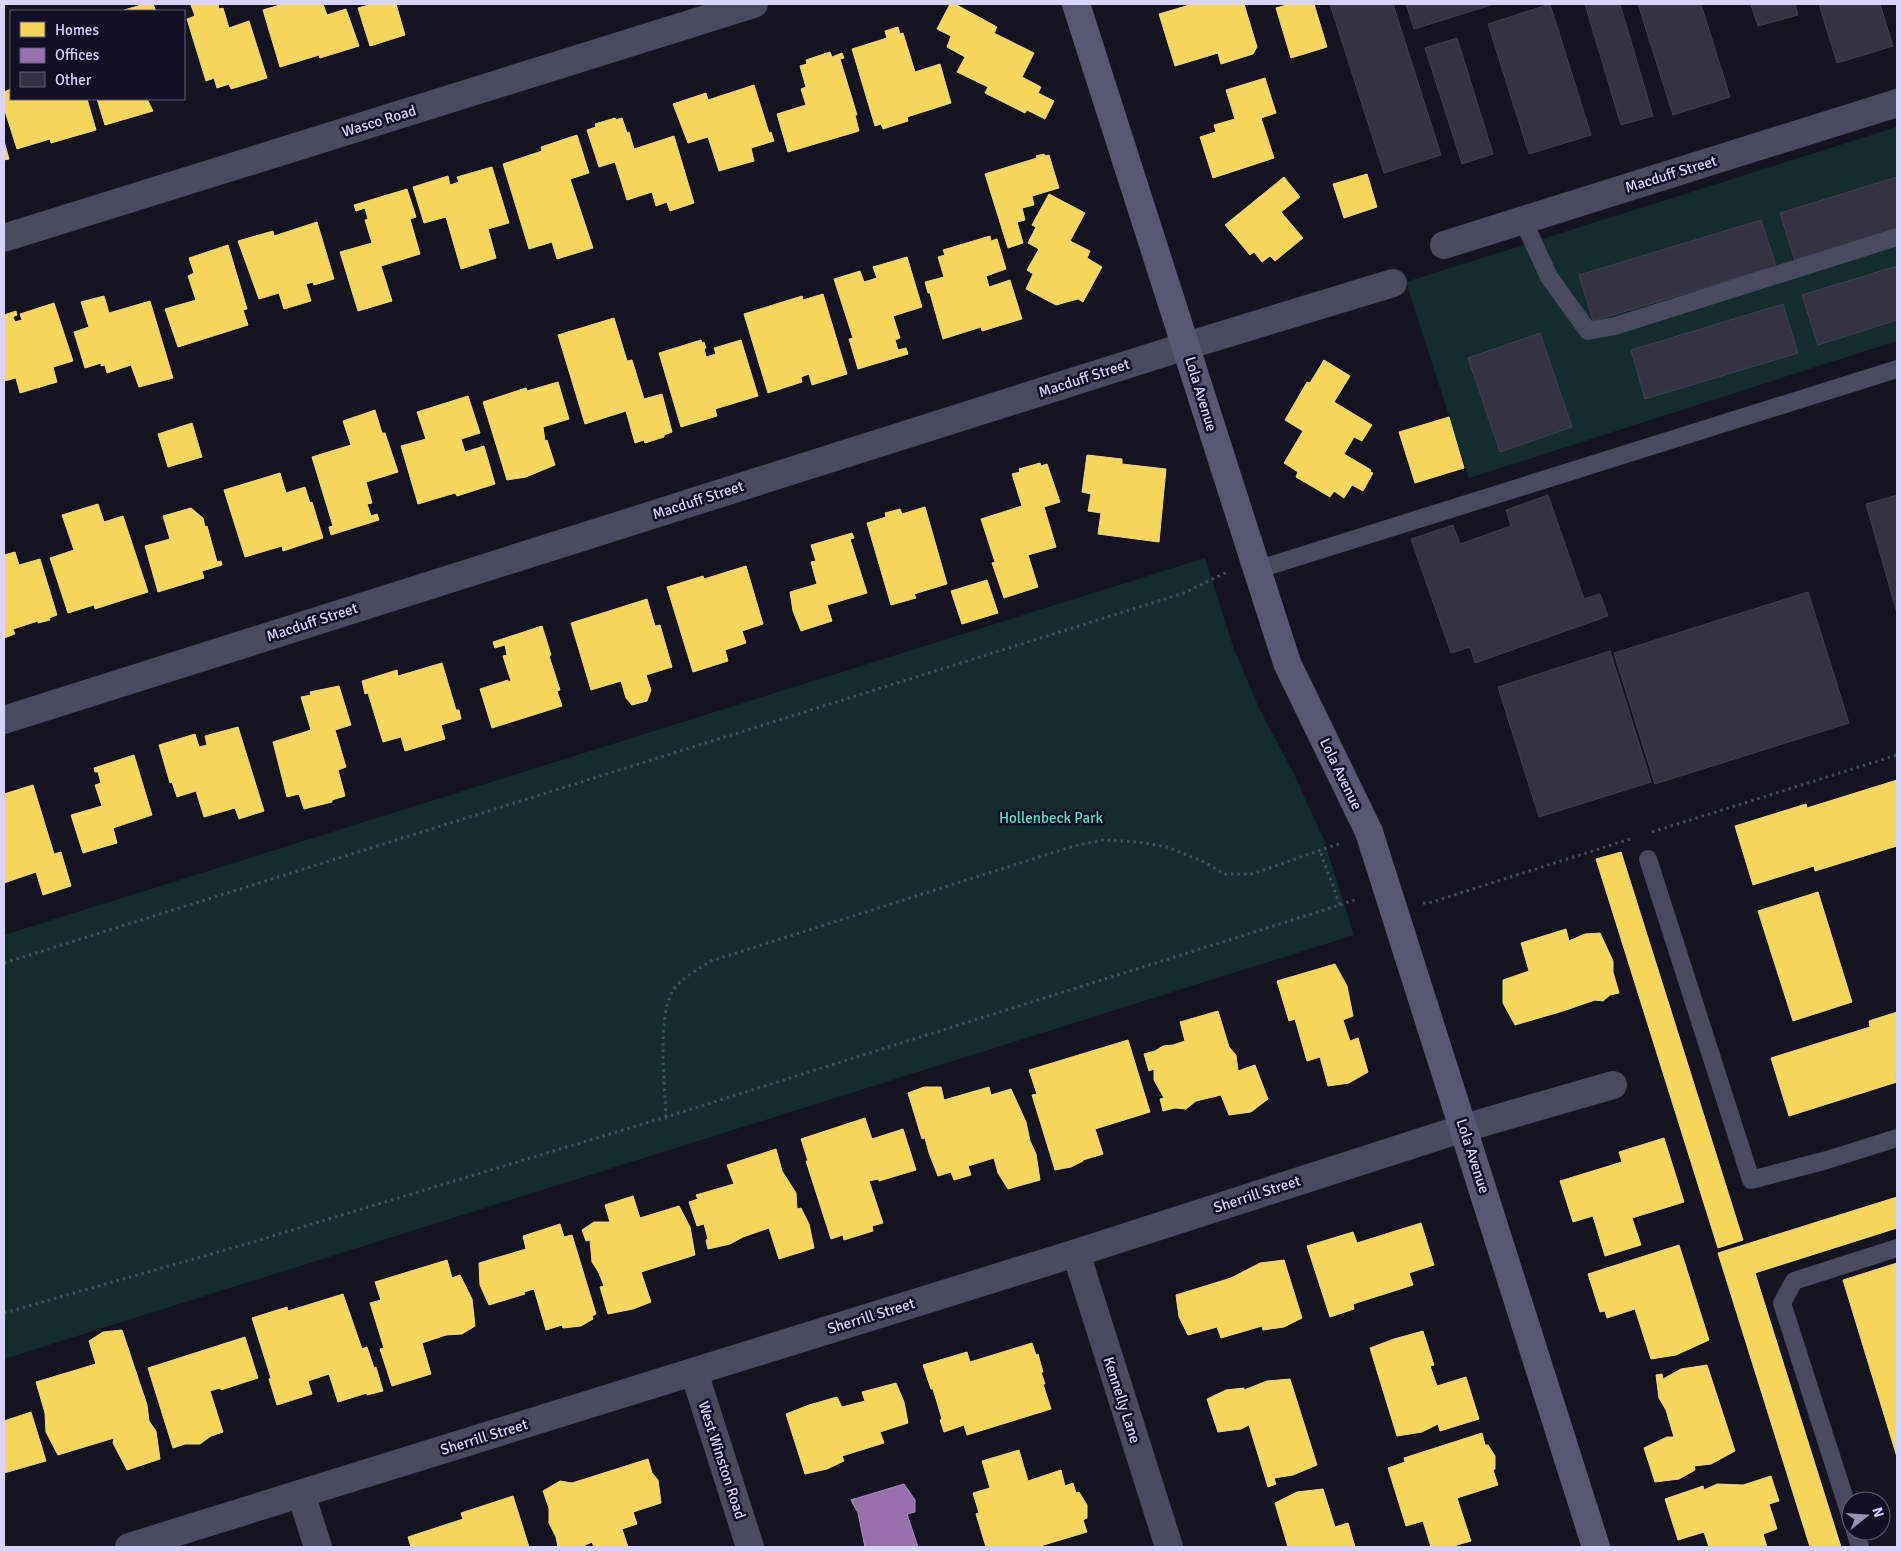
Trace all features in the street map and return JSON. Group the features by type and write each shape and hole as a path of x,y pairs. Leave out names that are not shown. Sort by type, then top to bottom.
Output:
{"street":[{"name":"Wasco Road","path":"4,238 754,4"},
{"name":"Lola Avenue","path":"1076,4 1287,663 1370,832 1596,1547"},
{"name":"Macduff Street","path":"1444,245 1897,103"},
{"name":"Macduff Street","path":"4,720 1186,346 1393,283"},
{"name":"Sherrill Street","path":"129,1547 694,1372 1464,1128 1613,1085"},
{"name":"Kennelly Lane","path":"1076,1252 1169,1547"},
{"name":"West Winston Road","path":"694,1372 750,1547"},
{"path":"300,1494 318,1547"}],"lane":[{"path":"1523,220 1549,277 1588,330 1615,326 1897,237"},
{"path":"1255,565 1897,369"},
{"path":"1648,860 1751,1180 1827,1160 1897,1138"},
{"path":"1842,1491 1782,1303 1794,1281 1897,1248"}],"path":[{"path":"4,962 1184,594 1255,565"},
{"path":"1644,835 1897,755"},
{"path":"666,1117 663,1025 672,990 692,973 711,961 1074,846 1104,840 1139,842 1167,847 1202,861 1225,874 1252,874 1370,832"},
{"path":"4,1313 246,1244 666,1117 1362,898 1391,902 1429,903 1635,838"},
{"path":"1320,851 1340,905"}],"green space":[{"path":"1897,127 1897,341 1469,478 1406,282"},
{"name":"Hollenbeck Park","path":"1205,558 1234,649 1259,708 1295,776 1323,838 1354,935 4,1359 4,935"}],"building: Homes":[{"path":"145,4 153,4 156,10 124,10"},
{"path":"218,4 219,9 223,8 229,28 249,21 267,78 231,89 229,84 217,88 214,78 206,81 187,19 195,16 191,5"},
{"path":"283,4 323,4 327,15 346,9 359,46 320,58 319,55 280,67 263,10"},
{"path":"372,4 396,4 405,35 370,46 358,8"},
{"path":"950,4 955,4 997,27 994,33 1034,53 1022,77 1041,87 1038,93 1054,101 1045,119 1027,110 1025,113 985,93 988,87 957,72 965,57 947,47 951,36 937,29"},
{"path":"1193,4 1244,4 1257,47 1253,54 1221,64 1218,53 1175,66 1159,14"},
{"path":"1290,4 1314,4 1327,47 1291,58 1276,8"},
{"path":"898,27 900,34 903,33 915,72 940,64 951,103 907,117 908,121 883,129 881,124 875,126 852,49 887,38 885,31"},
{"path":"830,52 832,57 842,53 844,58 840,59 857,115 855,115 859,131 788,152 777,114 806,105 801,89 806,87 800,66 807,64 806,60"},
{"path":"1265,78 1276,113 1261,118 1274,158 1213,178 1200,137 1216,132 1214,125 1235,119 1226,90"},
{"path":"754,85 769,133 771,132 774,141 751,148 754,161 719,171 708,137 688,143 673,104 706,93 708,100"},
{"path":"10,89 10,100 87,100 96,130 51,143 50,139 17,149 4,108 4,92"},
{"path":"97,100 148,100 153,111 105,125"},
{"path":"615,118 616,120 622,118 634,149 674,136 694,203 670,211 667,202 656,206 652,192 627,200 615,162 599,167 587,130 596,127 595,124"},
{"path":"577,135 589,173 570,179 593,248 557,259 552,242 529,249 503,164 542,151 541,147"},
{"path":"4,141 9,159 4,160"},
{"path":"1044,154 1045,156 1049,155 1059,188 1032,196 1034,205 1022,208 1025,220 1017,222 1023,243 1008,248 985,174 1037,158 1036,156"},
{"path":"492,167 509,223 488,229 496,258 461,269 446,217 424,223 413,187 448,176 450,185 459,182 457,177"},
{"path":"1367,174 1377,207 1344,218 1333,184"},
{"path":"1284,177 1300,197 1281,212 1303,238 1275,261 1270,256 1262,262 1254,252 1250,255 1225,225"},
{"path":"407,189 416,217 410,219 420,254 381,266 392,301 358,311 340,252 372,243 365,220 368,219 365,208 356,211 354,205"},
{"path":"1049,194 1085,213 1070,241 1090,251 1087,258 1102,267 1083,302 1078,299 1056,305 1026,289 1033,274 1027,270 1039,249 1028,243 1036,227 1032,225"},
{"path":"317,222 334,279 314,285 313,282 306,284 311,301 284,309 279,293 259,299 238,241 273,231 274,236"},
{"path":"990,236 991,241 997,239 1006,269 986,276 989,287 1010,280 1022,319 982,331 981,327 943,339 925,282 944,277 938,257 945,255 943,250"},
{"path":"228,245 247,309 243,310 248,325 178,347 165,309 196,300 188,276 194,273 189,258"},
{"path":"907,257 922,307 893,316 900,338 895,340 898,350 906,348 908,354 858,369 849,339 853,338 834,279 860,271 864,282 877,278 873,267"},
{"path":"823,294 847,374 812,385 809,374 801,377 802,382 768,393 744,314 802,296 803,300"},
{"path":"104,296 109,313 150,301 173,378 139,387 131,365 107,373 105,365 101,366 101,363 85,368 74,332 89,327 81,302"},
{"path":"54,303 73,361 53,367 57,382 20,393 16,378 4,381 4,315 16,311 17,315 13,317 15,322 22,320 20,314"},
{"path":"614,318 627,361 632,360 644,399 662,394 672,432 664,435 664,437 645,443 644,440 635,443 626,411 585,424 558,335"},
{"path":"701,340 706,348 704,348 706,357 716,354 714,348 741,340 758,396 715,409 717,416 681,427 659,353"},
{"path":"1324,360 1350,376 1334,402 1372,425 1362,441 1354,437 1344,454 1373,473 1363,491 1352,485 1344,498 1334,491 1330,497 1296,477 1298,472 1284,463 1303,431 1285,420 1307,382 1310,383"},
{"path":"558,382 569,419 543,427 545,441 547,440 555,465 526,477 507,480 483,402 526,388 527,391"},
{"path":"468,396 480,433 461,439 465,452 484,446 495,484 457,496 455,493 418,504 401,446 426,439 417,412"},
{"path":"375,410 398,472 366,482 372,503 367,504 371,516 377,514 379,520 331,535 329,527 333,526 312,457 351,445 343,421"},
{"path":"1449,417 1464,468 1415,483 1399,432"},
{"path":"192,423 202,457 168,467 158,434"},
{"path":"1087,455 1122,459 1122,464 1166,469 1159,542 1098,534 1101,513 1088,511 1091,494 1082,492"},
{"path":"1040,463 1041,466 1047,464 1060,502 1044,507 1056,547 1028,555 1038,587 1004,598 992,563 995,562 981,519 1022,506 1012,474 1020,472 1019,469"},
{"path":"280,473 286,493 305,487 310,503 312,502 323,538 283,551 282,546 245,557 224,490"},
{"path":"98,504 104,522 123,516 148,592 95,609 94,605 68,613 50,558 74,550 62,515"},
{"path":"925,507 947,584 914,594 916,598 891,605 867,523 886,517 885,513 900,509 902,514"},
{"path":"191,508 203,518 217,562 221,561 222,565 202,571 204,578 158,592 145,546 170,539 163,516"},
{"path":"852,533 854,538 850,539 867,593 827,605 832,621 801,631 793,611 790,592 817,584 811,562 816,561 811,545"},
{"path":"15,552 19,565 40,559 57,615 49,618 50,620 38,623 38,621 13,629 15,634 4,638 4,555"},
{"path":"746,566 763,624 742,631 746,643 725,650 728,661 693,672 667,587 703,576 704,579"},
{"path":"987,580 998,613 962,624 951,591"},
{"path":"647,599 655,626 660,625 672,667 646,675 651,690 647,701 632,705 626,698 621,681 591,690 571,623"},
{"path":"542,626 560,690 557,691 562,706 492,728 480,689 508,680 508,682 511,681 503,656 507,655 505,645 495,648 493,642"},
{"path":"442,663 456,710 459,710 461,719 441,725 445,739 405,751 401,737 383,742 368,693 365,694 362,681 397,670 398,676"},
{"path":"339,686 351,725 335,730 346,767 338,770 345,796 332,800 332,802 304,809 299,794 287,797 273,742 311,730 301,697 311,695 310,692"},
{"path":"238,727 264,811 239,819 235,808 204,817 196,791 177,797 172,782 170,783 159,745 195,734 199,747 207,745 205,736"},
{"path":"134,755 152,815 113,828 117,843 83,853 71,815 102,806 95,785 101,783 98,772 95,772 94,768"},
{"path":"1897,780 1897,846 1815,871 1814,866 1753,885 1735,826 1806,804 1807,808"},
{"path":"33,785 54,854 61,852 71,886 43,895 36,872 4,883 4,794"},
{"path":"1621,852 1743,1240 1718,1248 1596,859"},
{"path":"1818,892 1852,1002 1793,1021 1758,911"},
{"path":"1566,929 1569,941 1585,934 1600,933 1613,961 1613,972 1619,993 1610,995 1603,1001 1595,1000 1515,1025 1503,1003 1503,980 1529,971 1521,943"},
{"path":"1335,964 1347,986 1353,1016 1343,1020 1350,1041 1358,1038 1368,1072 1349,1083 1328,1086 1320,1057 1307,1061 1295,1019 1289,1021 1277,981"},
{"path":"1218,1011 1229,1047 1236,1055 1238,1071 1255,1065 1268,1099 1251,1112 1229,1115 1221,1095 1196,1101 1186,1109 1175,1108 1163,1111 1160,1099 1164,1098 1154,1080 1154,1069 1149,1071 1144,1054 1155,1051 1163,1046 1185,1041 1180,1022"},
{"path":"1897,1012 1897,1076 1895,1076 1897,1082 1789,1116 1771,1058 1870,1027 1869,1021"},
{"path":"1128,1040 1150,1112 1095,1129 1103,1154 1083,1160 1071,1167 1055,1170 1032,1095 1037,1094 1029,1070"},
{"path":"924,1087 941,1087 944,1100 989,1087 991,1095 1011,1089 1026,1122 1030,1141 1036,1154 1040,1180 1008,1189 998,1173 994,1158 968,1166 971,1175 954,1180 951,1172 938,1176 925,1138 922,1139 908,1093"},
{"path":"865,1118 872,1139 903,1129 916,1170 879,1181 878,1179 869,1181 883,1223 872,1226 873,1231 844,1240 843,1235 831,1239 806,1161 808,1161 801,1139"},
{"path":"1664,1138 1684,1202 1632,1218 1641,1245 1605,1256 1593,1216 1573,1222 1560,1181 1622,1162 1619,1152"},
{"path":"776,1149 782,1171 796,1193 797,1209 801,1208 809,1224 814,1248 779,1259 769,1228 743,1237 730,1244 708,1249 706,1240 708,1239 704,1224 697,1226 689,1202 698,1199 696,1195 734,1184 727,1165"},
{"path":"633,1196 640,1218 679,1206 690,1227 695,1255 641,1272 651,1302 633,1309 608,1314 600,1287 604,1286 592,1262 590,1240 586,1241 582,1230 594,1222 610,1222 605,1205"},
{"path":"1897,1197 1897,1228 1755,1273 1841,1547 1810,1547 1718,1253"},
{"path":"1421,1223 1434,1265 1409,1273 1413,1285 1353,1304 1354,1309 1330,1317 1307,1246 1353,1232 1357,1243"},
{"path":"560,1224 564,1237 572,1235 596,1314 592,1316 593,1319 581,1326 563,1328 562,1325 546,1330 534,1289 524,1292 525,1294 489,1305 480,1285 479,1263 526,1249 523,1236"},
{"path":"1679,1245 1709,1340 1676,1355 1651,1359 1635,1309 1607,1318 1605,1311 1600,1312 1588,1274"},
{"path":"447,1260 452,1278 460,1275 472,1299 475,1326 462,1334 446,1335 422,1343 431,1374 392,1386 380,1349 384,1348 370,1303 381,1300 375,1282"},
{"path":"1284,1260 1302,1318 1284,1327 1263,1330 1262,1326 1221,1338 1217,1327 1188,1335 1179,1317 1176,1295 1231,1278 1260,1263"},
{"path":"1897,1263 1897,1457 1843,1280"},
{"path":"343,1294 362,1349 367,1347 374,1368 376,1367 383,1391 367,1395 367,1393 338,1402 329,1374 308,1381 312,1394 277,1405 269,1379 271,1378 252,1318 287,1307 288,1311"},
{"path":"122,1330 147,1405 149,1421 156,1431 160,1459 127,1470 113,1443 114,1438 58,1455 46,1432 45,1413 36,1382 96,1364 89,1341 103,1332"},
{"path":"1423,1331 1434,1365 1430,1366 1437,1386 1466,1377 1479,1419 1440,1431 1438,1424 1422,1432 1397,1436 1370,1348"},
{"path":"245,1337 258,1378 221,1390 220,1388 210,1391 223,1432 211,1436 200,1444 185,1444 173,1448 148,1368"},
{"path":"1032,1343 1036,1355 1038,1354 1045,1384 1043,1384 1051,1409 967,1435 964,1425 944,1432 933,1389 931,1389 923,1365 967,1352 970,1362"},
{"path":"1707,1365 1735,1451 1711,1464 1694,1466 1695,1470 1679,1479 1655,1482 1644,1448 1667,1437 1674,1437 1666,1410 1659,1398 1656,1375 1662,1374 1663,1379 1681,1369"},
{"path":"1290,1379 1317,1465 1293,1475 1274,1478 1276,1484 1268,1487 1249,1425 1241,1429 1218,1432 1207,1399 1226,1390 1244,1388 1244,1390 1267,1381"},
{"path":"896,1383 904,1402 908,1423 880,1432 884,1443 842,1456 844,1461 827,1469 805,1474 786,1414 837,1397 842,1407 865,1401 862,1392"},
{"path":"31,1412 46,1461 4,1473 4,1421"},
{"path":"1482,1433 1485,1445 1488,1445 1495,1456 1495,1469 1493,1470 1498,1485 1457,1498 1471,1541 1450,1547 1431,1547 1423,1521 1406,1526 1388,1468 1405,1462 1404,1458"},
{"path":"1019,1450 1028,1481 1061,1470 1065,1486 1073,1483 1076,1493 1079,1492 1087,1505 1087,1518 1083,1520 1087,1532 1037,1547 986,1547 976,1514 979,1513 973,1493 990,1488 982,1461"},
{"path":"648,1459 652,1473 658,1480 661,1503 633,1512 637,1524 622,1529 628,1547 594,1547 592,1542 581,1547 558,1547 556,1537 549,1523 549,1508 543,1491 560,1481 572,1483"},
{"path":"1771,1476 1779,1501 1769,1504 1777,1529 1763,1534 1767,1547 1709,1547 1704,1532 1678,1540 1665,1499 1703,1486 1704,1490 1717,1484 1743,1485"},
{"path":"1323,1489 1335,1527 1348,1523 1355,1547 1288,1547 1275,1503 1297,1492"},
{"path":"513,1496 529,1547 411,1547 408,1537 463,1519 461,1513"}],"building: Offices":[{"path":"904,1484 915,1500 915,1512 907,1514 918,1547 865,1547 858,1513 851,1500"}],"building: Other":[{"path":"1330,4 1393,4 1441,155 1384,173"},
{"path":"1406,4 1494,4 1414,29"},
{"path":"1550,4 1591,135 1529,154 1488,24"},
{"path":"1585,4 1620,4 1653,116 1621,125"},
{"path":"1638,4 1701,4 1730,97 1673,115"},
{"path":"1795,4 1798,15 1758,26 1751,5"},
{"path":"1819,4 1880,4 1893,46 1837,63"},
{"path":"1457,38 1493,154 1462,164 1425,48"},
{"path":"1897,177 1897,229 1795,261 1780,213"},
{"path":"1761,220 1776,266 1593,321 1579,275"},
{"path":"1897,266 1897,320 1818,345 1802,295"},
{"path":"1783,304 1798,353 1645,399 1631,350"},
{"path":"1540,333 1572,427 1500,452 1468,358"},
{"path":"1548,495 1584,599 1600,594 1608,616 1475,663 1470,647 1451,653 1411,539 1453,525 1460,544 1511,526 1506,510"},
{"path":"1897,495 1897,613 1866,504"},
{"path":"1808,592 1849,723 1655,784 1614,653"},
{"path":"1610,651 1651,782 1539,817 1498,687"}]}
